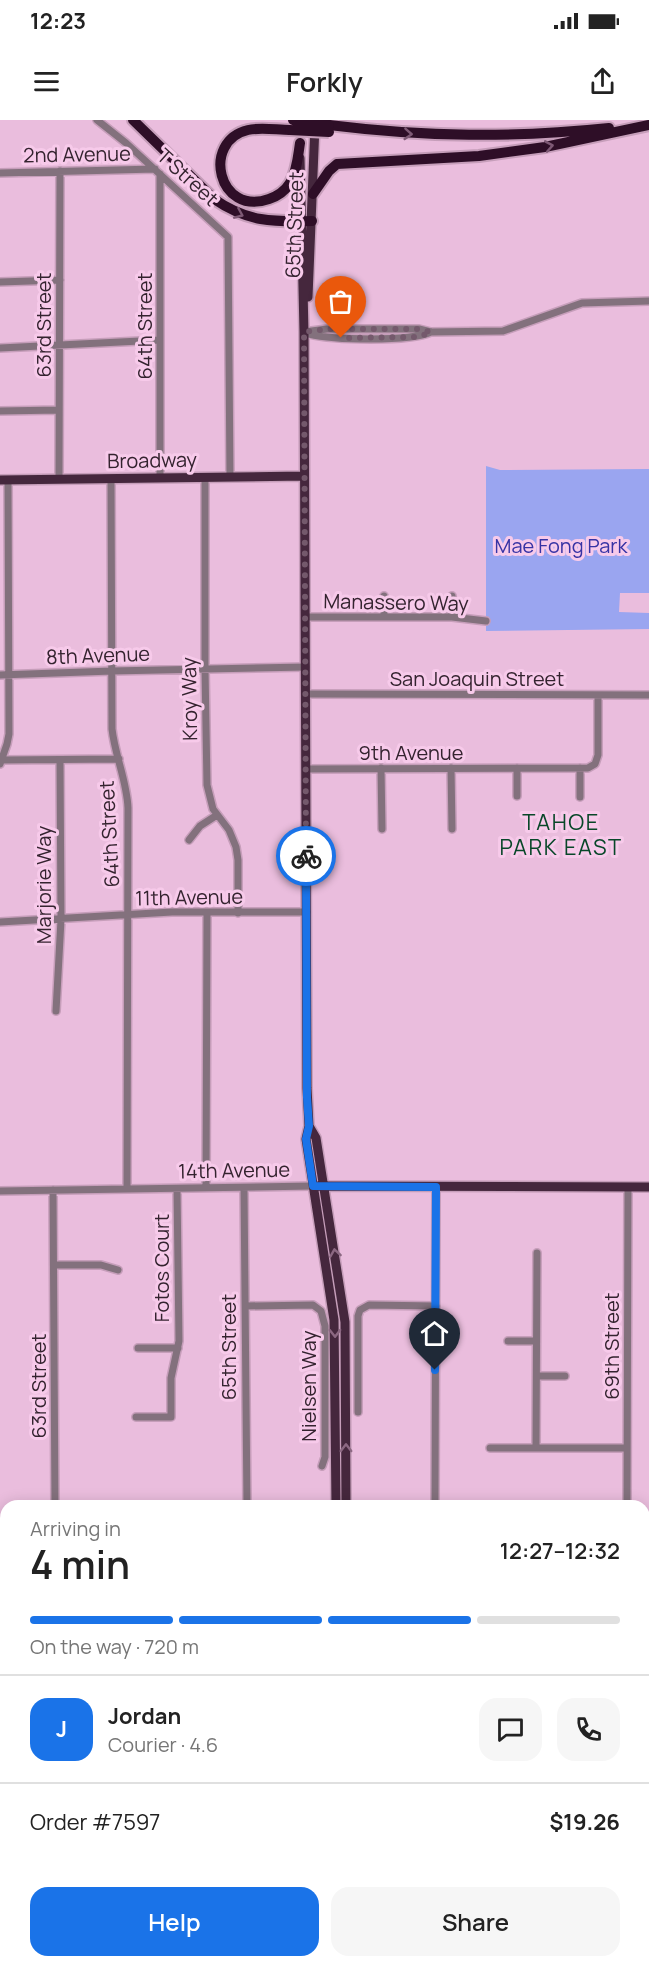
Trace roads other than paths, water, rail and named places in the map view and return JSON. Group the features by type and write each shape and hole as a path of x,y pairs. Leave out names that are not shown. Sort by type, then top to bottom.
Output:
{"highway":[{"path":"133,120 214,199 230,210 246,218 265,221 307,221"},
{"path":"300,143 292,180 282,194 253,202 232,194 223,180 220,166 224,150 230,141 241,132 255,129 291,125 431,135 497,136 645,124"},
{"path":"313,194 329,171 338,164 479,156 545,147 645,124"}],"main road":[{"name":"65th Street","path":"300,120 307,221 304,476 309,1126 306,1139 334,1320 336,1500"},
{"name":"65th Street","path":"307,221 313,194 315,120"},
{"name":"Broadway","path":"4,480 304,476"},
{"name":"65th Street","path":"309,1126 316,1138 345,1322 346,1500"},
{"name":"14th Avenue","path":"313,1186 649,1187"}],"street":[{"name":"T Street","path":"97,120 158,172 228,237 230,477"},
{"name":"63rd Street","path":"59,480 60,171"},
{"name":"2nd Avenue","path":"0,172 158,172"},
{"name":"64th Street","path":"158,172 160,478"},
{"path":"0,282 60,280"},
{"path":"304,332 326,338 419,337 431,332 503,331 582,303 649,301"},
{"path":"0,348 160,340"},
{"path":"0,411 59,410"},
{"name":"Kroy Way","path":"205,477 205,668 208,792 217,815 229,830 236,847 238,913"},
{"name":"64th Street","path":"111,479 112,729 128,799 127,1189"},
{"path":"4,480 9,734 1,762 119,759"},
{"path":"384,596 384,617"},
{"path":"452,596 452,616"},
{"name":"Manassero Way","path":"305,617 452,616 486,621"},
{"name":"8th Avenue","path":"0,675 306,667"},
{"name":"San Joaquin Street","path":"306,694 649,695"},
{"path":"580,796 580,768 592,767 597,761 598,695"},
{"name":"Marjorie Way","path":"56,1011 61,920 60,760"},
{"path":"381,768 382,830"},
{"path":"451,768 452,829"},
{"path":"517,768 517,796"},
{"name":"9th Avenue","path":"306,769 580,768"},
{"path":"189,840 200,826 217,815"},
{"name":"11th Avenue","path":"0,922 129,915 307,912"},
{"path":"206,1188 207,913"},
{"name":"14th Avenue","path":"0,1191 313,1186"},
{"path":"435,1500 436,1187"},
{"name":"69th Street","path":"627,1500 628,1187"},
{"name":"65th Street","path":"244,1188 247,1500"},
{"name":"Fotos Court","path":"136,1417 171,1417 171,1377 178,1348 177,1189"},
{"name":"63rd Street","path":"53,1190 55,1500"},
{"path":"537,1253 537,1448"},
{"path":"54,1266 101,1265 118,1270"},
{"name":"Nielsen Way","path":"246,1306 313,1305 321,1311 325,1326 325,1457 322,1466"},
{"path":"358,1412 358,1316 360,1310 369,1305 436,1306"},
{"path":"508,1341 537,1341"},
{"name":"Fotos Court","path":"138,1347 178,1348"},
{"path":"537,1376 565,1376"},
{"path":"490,1448 627,1448"}],"district":[{"name":"TAHOE PARK EAST","path":"561,834"}],"park label":[{"name":"Mae Fong Park","path":"561,545"}]}
